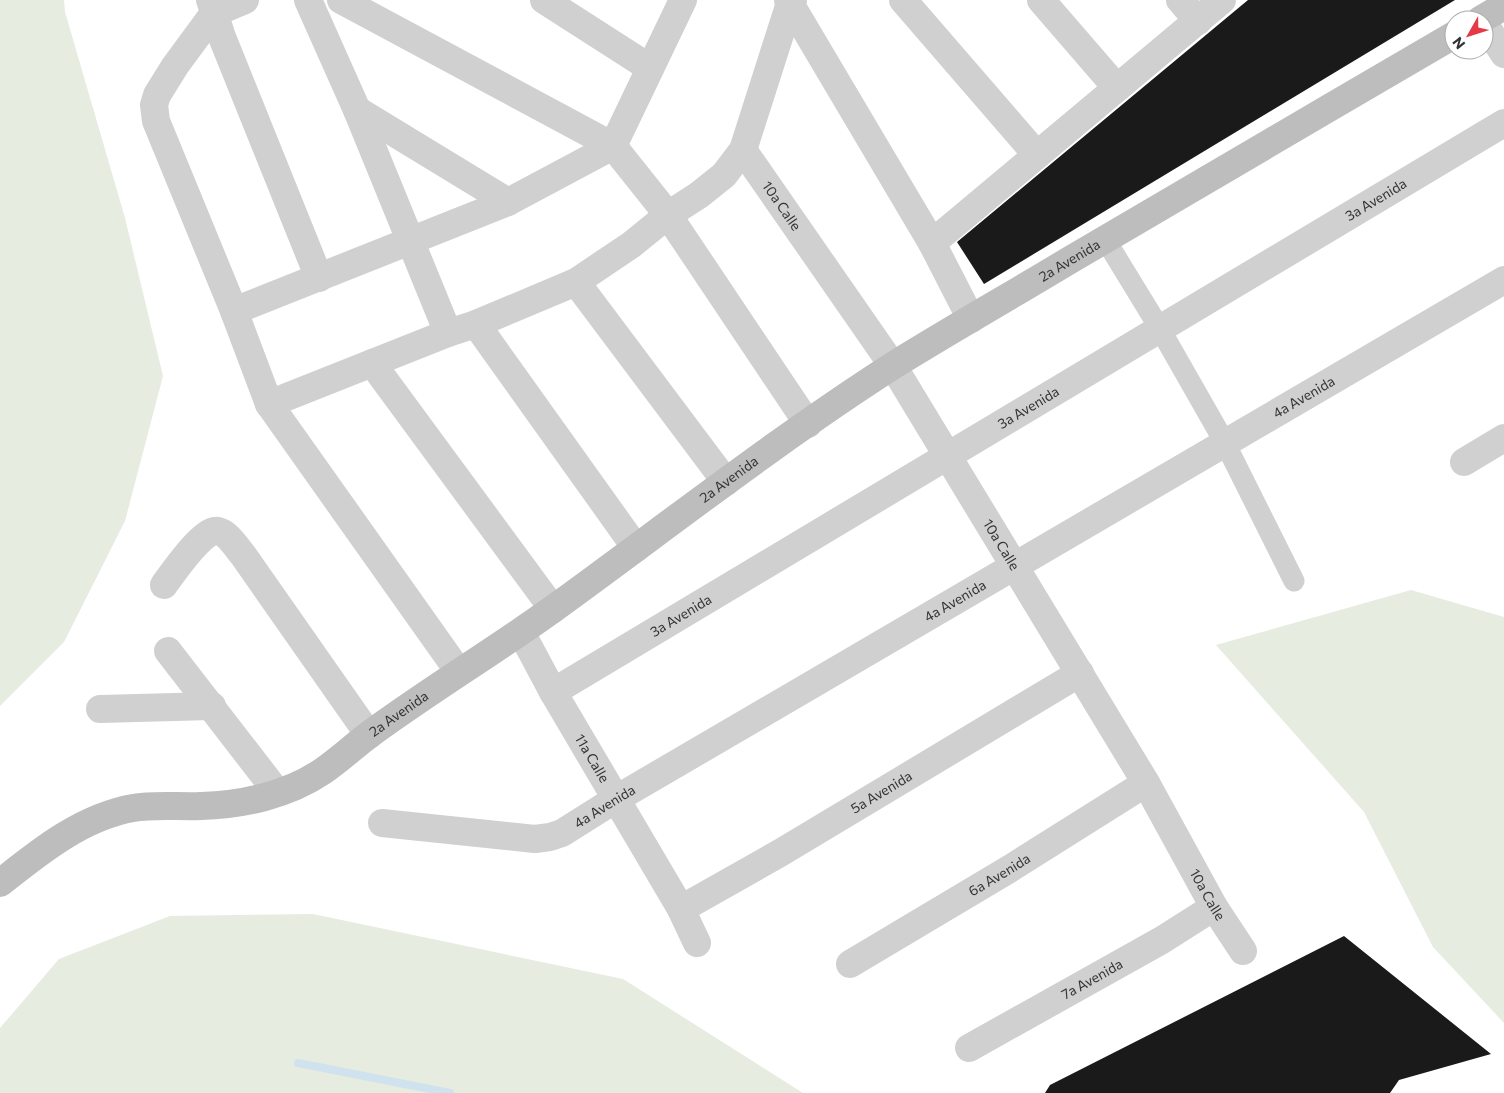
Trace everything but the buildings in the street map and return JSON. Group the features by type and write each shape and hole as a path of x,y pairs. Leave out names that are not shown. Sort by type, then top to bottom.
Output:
{"main road":[{"name":"2a Avenida","path":"0,883 39,852 66,835 112,813 135,807 234,804 305,782 323,771 369,735 459,672 522,632 726,482 894,366 1105,239 1444,41"}],"street":[{"path":"245,0 212,7 157,95 154,105 156,121 234,311 269,404 459,672"},
{"path":"308,0 357,110 448,333"},
{"path":"341,0 613,146 668,214 808,424"},
{"path":"544,0 650,68"},
{"path":"234,311 508,202 613,146 683,0"},
{"path":"903,0 1037,155"},
{"path":"1041,0 1117,88"},
{"path":"1180,0 1198,20"},
{"path":"932,244 1222,0"},
{"path":"269,404 448,333 476,324 576,282 631,245 668,214 699,195 724,175 743,150 790,1"},
{"path":"790,1 932,244 971,319"},
{"path":"212,7 319,278"},
{"path":"1494,34 1504,54"},
{"path":"357,110 508,202"},
{"name":"3a Avenida","path":"553,692 1504,123"},
{"name":"10a Calle","path":"743,150 894,366 1146,783 1214,908 1243,951"},
{"path":"1105,239 1160,329 1225,443 1294,581"},
{"name":"4a Avenida","path":"382,823 535,839 562,833 616,799 1504,280"},
{"path":"576,282 726,482"},
{"path":"476,324 636,548"},
{"path":"372,363 554,609"},
{"path":"1464,462 1504,438"},
{"path":"164,585 190,549 212,531 218,531 226,535 243,555 369,735"},
{"name":"11a Calle","path":"522,632 553,692 681,909 697,943"},
{"path":"168,650 277,792"},
{"name":"5a Avenida","path":"681,909 780,853 1080,673"},
{"path":"100,709 212,706"},
{"name":"6a Avenida","path":"850,964 1011,868 1146,783"},
{"name":"7a Avenida","path":"969,1048 1162,940 1214,908"}],"shaded area":[{"path":"0,0 64,0 65,12 125,218 163,376 125,521 64,642 0,706"},
{"path":"1411,590 1504,617 1504,1023 1433,947 1364,812 1216,645"},
{"path":"313,914 623,979 803,1093 0,1093 0,1028 59,959 170,916"}],"waterway":[{"path":"298,1063 450,1093"}]}
